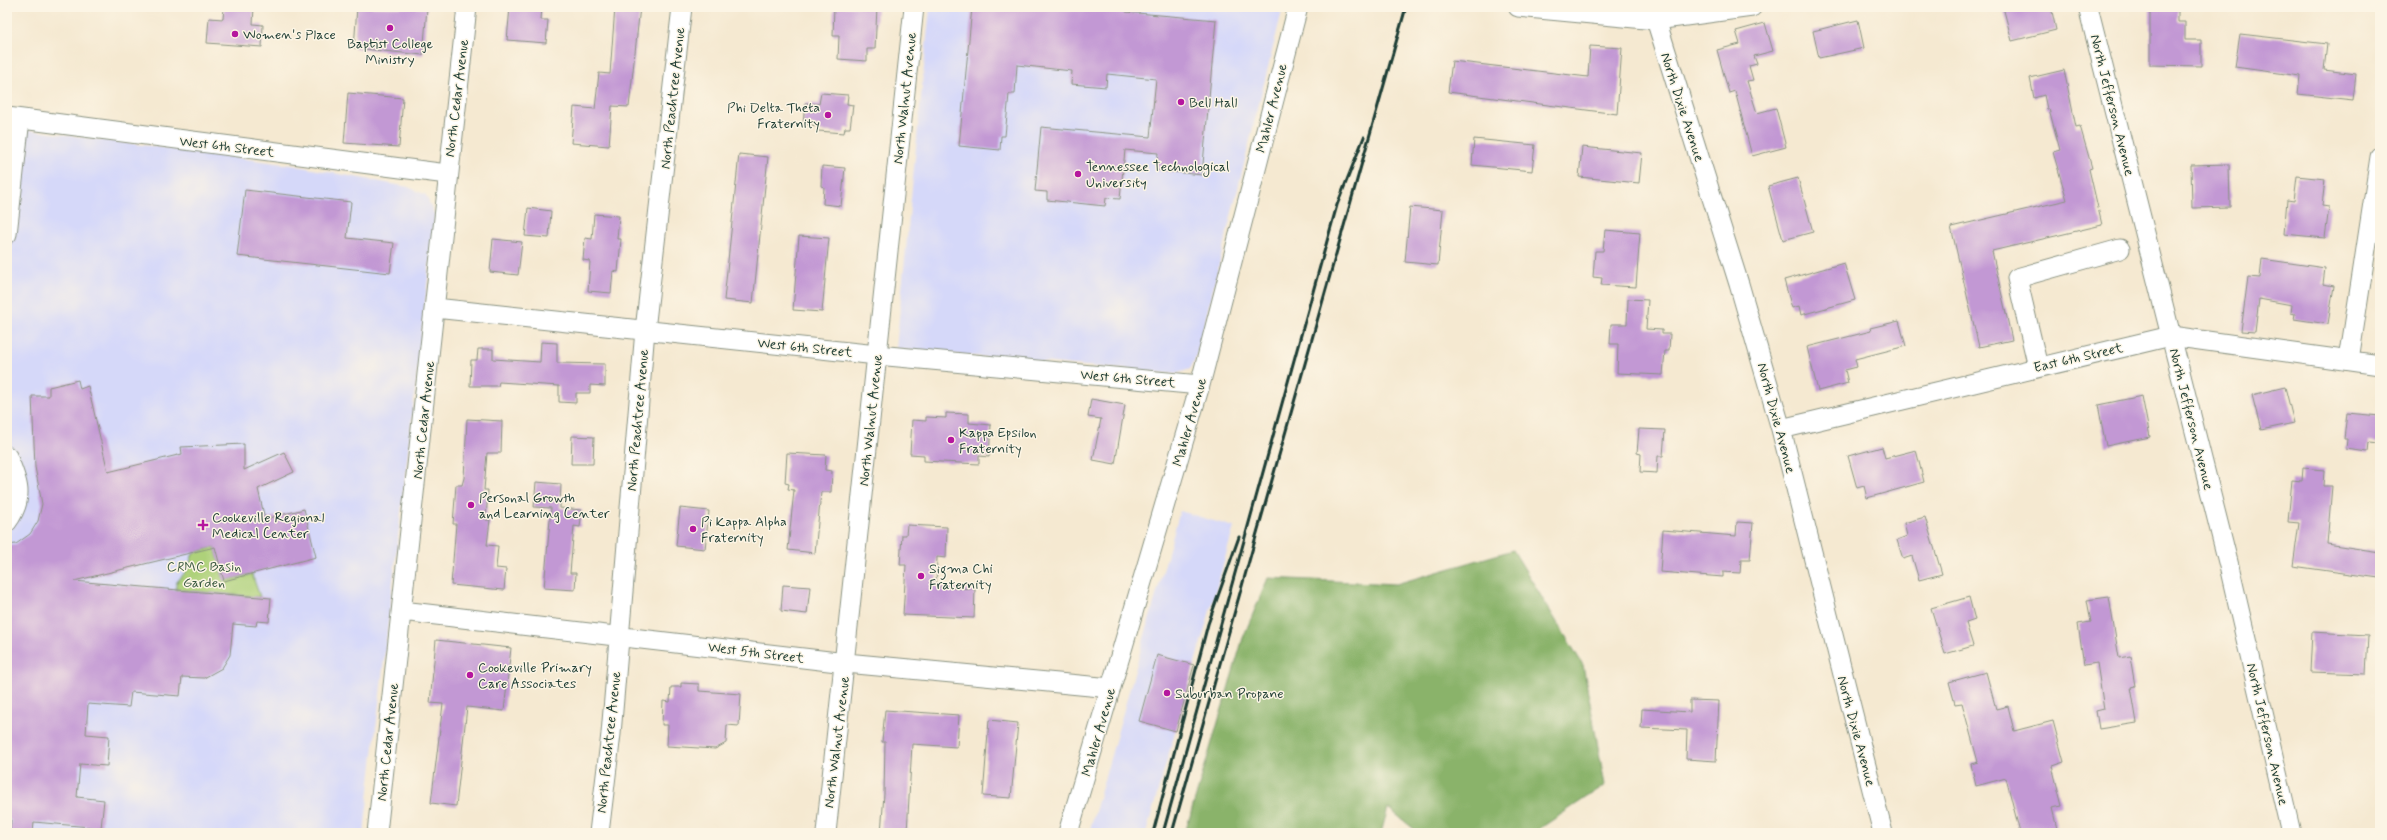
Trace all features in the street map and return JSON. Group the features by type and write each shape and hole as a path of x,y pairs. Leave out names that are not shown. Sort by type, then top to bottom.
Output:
{"street":[{"name":"North Cedar Avenue","path":"377,833 435,308 447,174 467,7"},
{"name":"North Peachtree Avenue","path":"598,833 611,734 618,636 646,330 682,7"},
{"name":"North Walnut Avenue","path":"826,833 846,663 914,7"},
{"name":"Mahler Avenue","path":"1068,833 1200,385 1298,7"},
{"path":"1518,7 1654,14 1752,7"},
{"name":"North Jefferson Avenue","path":"2088,7 2229,566 2291,833"},
{"name":"North Dixie Avenue","path":"1654,14 1739,284 1781,429 1884,833"},
{"name":"West 6th Street","path":"13,118 447,174"},
{"path":"7,234 13,118"},
{"path":"2349,360 2380,157"},
{"path":"2038,366 2017,278 2120,248"},
{"name":"West 6th Street","path":"435,308 877,355 1200,385"},
{"name":"East 6th Street","path":"1781,429 2038,366 2171,336 2380,365"},
{"path":"7,456 15,473 19,492 16,510 7,522"},
{"name":"West 5th Street","path":"402,611 846,663 1111,688"}],"shaded area":[{"name":"Tennessee Technological University","path":"930,7 1283,7 1196,357 1190,369 1176,374 896,349"},
{"name":"Cookeville Regional Medical Center","path":"7,127 291,165 408,187 426,195 435,216 364,833 7,833"},
{"path":"1180,511 1234,527 1146,833 1089,833"}],"green space":[{"name":"CRMC Basin Garden","path":"215,547 224,581 252,574 260,597 176,590 176,583 188,569 193,553"},
{"path":"1513,550 1583,665 1605,785 1533,833 1419,833 1388,808 1381,833 1185,833 1243,638 1268,578 1396,584"}],"building":[{"name":"Women's Place","path":"224,7 254,7 253,24 263,25 262,47 207,43 209,18 223,19"},
{"name":"Baptist College Ministry","path":"357,7 427,8 423,55 354,48"},
{"path":"510,7 542,7 541,20 548,20 546,43 507,40"},
{"path":"615,7 640,7 629,107 612,106 609,146 571,143 574,107 595,109 599,73 610,74"},
{"path":"834,7 877,7 875,49 867,49 867,61 838,59 839,36 833,36"},
{"name":"Bell Hall","path":"972,7 1127,7 1126,12 1216,20 1202,175 1156,170 1158,153 1125,150 1120,199 1106,198 1105,206 1047,200 1047,192 1035,191 1041,127 1150,137 1156,79 1107,74 1106,87 1071,84 1072,71 1017,65 1015,94 1009,94 1005,136 1001,136 1000,150 959,146"},
{"path":"2003,7 2051,7 2056,30 2012,41"},
{"path":"2150,8 2178,8 2178,22 2185,22 2185,40 2201,40 2201,66 2150,65"},
{"path":"1858,20 1864,48 1819,58 1813,31"},
{"path":"1765,23 1773,51 1754,56 1757,64 1749,66 1753,80 1747,81 1757,113 1776,108 1786,147 1752,156 1735,91 1729,93 1717,50 1740,44 1736,31"},
{"path":"2240,34 2327,44 2324,70 2356,74 2353,100 2298,94 2300,76 2235,67"},
{"path":"1590,46 1622,48 1617,114 1448,92 1452,61 1588,77"},
{"path":"2064,70 2076,127 2080,126 2092,168 2089,169 2102,225 1992,251 2012,340 1979,347 1951,227 2067,200 2053,152 2060,150 2049,109 2047,109 2044,95 2034,98 2030,78"},
{"path":"348,93 403,98 399,147 344,143"},
{"name":"Phi Delta Theta Fraternity","path":"821,93 848,95 847,104 853,105 850,128 845,128 844,133 818,131 818,126 803,124 805,103 819,104"},
{"path":"1474,139 1535,145 1532,171 1472,165"},
{"path":"1582,147 1642,153 1639,183 1579,177"},
{"path":"739,154 768,157 753,303 724,300"},
{"path":"2229,164 2230,207 2192,208 2191,165"},
{"path":"822,166 845,168 841,206 823,204 824,187 821,186"},
{"path":"2297,176 2325,179 2322,206 2329,207 2325,238 2284,234 2287,200 2294,201"},
{"path":"1798,178 1813,232 1783,240 1768,186"},
{"path":"245,190 351,202 347,238 394,243 390,273 237,256"},
{"path":"1410,207 1443,210 1438,265 1405,262"},
{"path":"528,208 551,211 549,238 525,236"},
{"path":"594,214 619,216 617,239 621,239 618,272 613,271 611,293 588,291 590,261 583,260 585,238 592,239"},
{"path":"1605,230 1640,233 1636,287 1601,285 1602,278 1593,277 1595,251 1603,251"},
{"path":"799,236 829,238 822,312 793,310"},
{"path":"493,239 522,242 518,275 490,272"},
{"path":"2262,259 2325,268 2323,284 2334,286 2328,324 2294,319 2295,314 2291,313 2292,305 2259,299 2255,332 2241,331 2248,277 2260,278"},
{"path":"1844,263 1855,300 1801,315 1799,306 1792,308 1784,280"},
{"path":"1628,299 1648,300 1646,329 1662,330 1662,334 1670,334 1669,351 1665,351 1663,375 1617,373 1618,344 1610,344 1611,324 1627,324"},
{"path":"1899,321 1906,346 1855,359 1857,367 1845,370 1848,383 1818,391 1807,347 1871,331 1870,328"},
{"path":"541,342 557,343 557,363 605,364 605,386 590,385 590,393 576,393 576,403 559,402 559,386 499,382 498,386 470,386 471,360 477,360 478,349 493,349 493,359 540,362"},
{"path":"78,380 80,389 88,386 108,472 182,454 181,447 244,444 244,470 284,452 294,472 258,489 265,519 304,509 316,557 224,581 215,547 74,581 271,598 269,622 257,621 256,626 233,624 230,655 222,668 204,678 182,677 180,696 131,692 129,707 88,704 86,734 109,736 107,766 80,764 77,797 104,800 101,828 34,822 33,833 10,833 11,820 7,820 7,545 16,544 30,534 38,521 42,504 35,467 32,396 49,396 49,387"},
{"path":"2285,387 2294,423 2261,430 2252,395"},
{"path":"2142,396 2150,437 2106,446 2098,405"},
{"path":"1091,399 1125,405 1115,464 1093,460 1101,419 1088,417"},
{"name":"Kappa Epsilon Fraternity","path":"946,413 969,414 969,423 991,425 989,457 979,456 979,464 924,461 924,455 910,454 912,420 926,421 926,417 946,418"},
{"path":"2347,413 2380,416 2378,443 2369,442 2368,452 2346,449 2347,439 2344,439"},
{"path":"467,419 502,421 501,453 487,453 484,490 488,490 486,520 490,520 487,545 498,546 496,568 506,569 504,590 451,585 456,524 453,524 456,485 462,485 464,478"},
{"path":"1639,429 1665,430 1663,456 1658,456 1657,473 1640,472 1641,454 1637,453"},
{"path":"572,436 594,437 593,464 571,464"},
{"path":"1882,447 1885,458 1916,450 1924,482 1867,498 1864,486 1857,488 1848,456"},
{"path":"787,453 826,455 825,470 832,471 831,492 821,492 815,553 788,550 794,490 788,489 789,484 785,483"},
{"path":"2303,468 2324,470 2323,486 2332,486 2327,544 2380,552 2379,578 2293,566 2299,523 2288,522 2292,480 2302,481"},
{"path":"536,482 561,484 560,508 582,510 580,527 574,526 570,573 576,573 575,590 544,588 551,508 534,507"},
{"name":"Pi Kappa Alpha Fraternity","path":"680,508 709,511 705,549 676,546"},
{"path":"1925,517 1942,574 1919,580 1912,556 1903,559 1897,540 1907,536 1904,523"},
{"path":"1737,522 1753,523 1750,560 1741,560 1740,573 1723,572 1723,577 1660,572 1663,530 1736,536"},
{"name":"Sigma Chi Fraternity","path":"907,525 947,527 946,558 937,557 936,587 975,589 974,618 903,615 906,565 900,565 902,535 906,535"},
{"path":"783,585 810,587 807,614 781,611"},
{"path":"1969,597 1975,620 1966,623 1973,646 1945,654 1931,608"},
{"path":"2109,597 2119,658 2130,656 2135,686 2131,687 2137,723 2099,729 2096,711 2104,709 2097,663 2084,665 2078,624 2091,622 2087,600"},
{"path":"2312,632 2368,635 2366,674 2310,672"},
{"name":"Cookeville Primary Care Associates","path":"436,640 511,648 504,711 467,707 456,806 431,803 443,704 430,703"},
{"name":"Suburban Propane","path":"1157,655 1194,665 1176,731 1139,721"},
{"path":"1986,672 1996,709 2008,706 2014,731 2053,721 2064,762 2052,766 2062,806 2052,808 2058,833 2020,833 2006,778 1976,786 1971,764 1978,762 1962,703 1955,704 1949,682"},
{"path":"681,683 699,684 699,691 741,694 739,726 727,725 726,743 715,749 667,746 668,725 662,725 663,701 670,702 671,687 681,687"},
{"path":"1690,700 1719,701 1716,761 1686,759 1687,730 1641,728 1642,709 1690,712"},
{"path":"885,710 959,715 957,747 912,744 907,833 881,833 884,794 885,742 882,742"},
{"path":"989,720 1018,723 1011,798 983,796"}],"railway":[{"path":"1172,833 1406,7"},
{"path":"1163,833 1337,205 1364,137"},
{"path":"1153,833 1208,624 1239,537"}],"place":[{"name":"Baptist College Ministry","path":"390,28"},
{"name":"Women's Place","path":"235,34"},
{"name":"Bell Hall","path":"1181,102"},
{"name":"Phi Delta Theta Fraternity","path":"828,115"},
{"name":"Tennessee Technological University","path":"1078,174"},
{"name":"Kappa Epsilon Fraternity","path":"951,440"},
{"name":"Personal Growth and Learning Center","path":"471,505"},
{"name":"Cookeville Regional Medical Center","path":"203,525"},
{"name":"Pi Kappa Alpha Fraternity","path":"693,529"},
{"name":"Sigma Chi Fraternity","path":"921,576"},
{"name":"Cookeville Primary Care Associates","path":"470,675"},
{"name":"Suburban Propane","path":"1167,693"}]}
